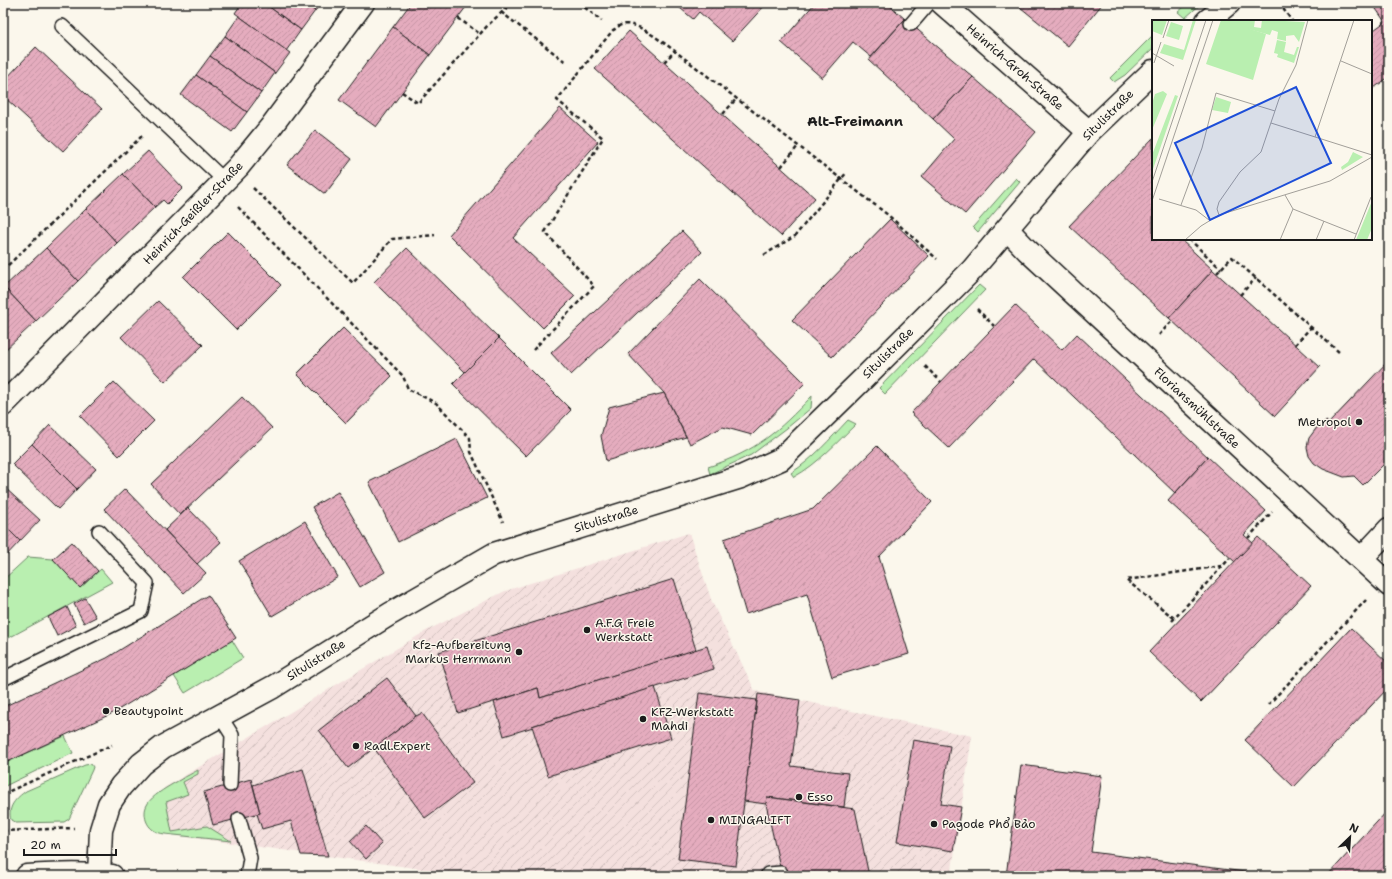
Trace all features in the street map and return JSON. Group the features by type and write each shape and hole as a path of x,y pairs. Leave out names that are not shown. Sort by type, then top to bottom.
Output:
{"street":[{"name":"Heinrich-Geißler-Straße","path":"3,405 238,167 270,128 363,3"},
{"name":"Heinrich-Groh-Straße","path":"942,3 1089,132"},
{"path":"1208,20 1229,3"},
{"name":"Situlistraße","path":"27,876 52,874 105,875 101,830 109,804 120,786 141,764 163,747 273,687 390,614 494,554 741,477 781,459 972,270 1039,189 1089,132 1152,71"},
{"name":"Floriansmühlstraße","path":"1007,229 1051,272 1387,583"},
{"path":"1361,559 1389,529"}],"lane":[{"path":"912,24 929,3"},
{"path":"62,26 225,181"},
{"path":"3,680 141,611 147,583 99,531"},
{"path":"220,716 232,735 230,785"},
{"path":"239,819 250,858 247,876"},
{"path":"768,876 768,874 782,873"}],"path":[{"path":"402,92 418,103 480,34 512,3"},
{"path":"579,3 602,21"},
{"path":"1279,3 1291,20"},
{"path":"501,12 567,63"},
{"path":"458,18 480,34"},
{"path":"533,350 594,286 545,232 603,138 557,100 613,30 622,25 630,24 641,28 675,51 888,215 936,259"},
{"path":"664,62 675,51"},
{"path":"723,114 737,98"},
{"path":"3,270 160,119"},
{"path":"781,167 798,146"},
{"path":"764,255 795,236 847,172"},
{"path":"252,186 353,283 392,239 435,235"},
{"path":"237,206 403,376 408,389 436,403 470,438 471,452 503,522"},
{"path":"1190,240 1221,269"},
{"path":"1217,273 1232,257 1340,353"},
{"path":"1240,295 1256,278"},
{"path":"977,309 994,326"},
{"path":"1156,338 1172,321"},
{"path":"1295,345 1311,327"},
{"path":"925,366 941,382"},
{"path":"1248,538 1274,510"},
{"path":"1222,566 1126,580 1173,619 1230,558"},
{"path":"1268,705 1387,583"},
{"path":"3,794 112,745"},
{"path":"3,831 72,828"}],"shaded area":[{"path":"689,533 712,602 755,691 972,736 951,876 474,876 172,835 164,788 426,631 505,591"}],"green space":[{"path":"1189,3 1202,3 1185,18 1178,12"},
{"path":"1152,36 1152,49 1125,75 1114,82 1110,78"},
{"path":"1016,178 1020,182 978,232 973,227"},
{"path":"979,285 985,290 885,394 879,388"},
{"path":"812,396 811,408 787,428 751,455 710,474 708,467 740,454 765,439 788,420"},
{"path":"848,420 856,424 811,466 794,477 791,473 814,455"},
{"path":"28,557 53,559 80,588 101,569 112,582 3,641 3,580"},
{"path":"232,640 243,658 185,693 174,676"},
{"path":"65,736 73,753 3,787 3,764"},
{"path":"91,764 93,767 92,770 69,819 64,822 16,823 11,820 10,811 13,803 26,791 85,765"},
{"path":"198,770 198,774 183,782 188,794 166,802 172,832 207,826 231,841 156,832 147,823 145,811 150,800 162,790"}],"building":[{"path":"242,3 264,3 301,30 286,51 235,13"},
{"path":"264,3 305,3 315,11 301,30"},
{"path":"305,3 321,3 315,11"},
{"path":"411,3 469,3 430,55 393,27"},
{"path":"674,3 767,3 732,41 699,12 693,19"},
{"path":"815,3 887,3 905,19 871,57 853,42 822,78 781,42"},
{"path":"1015,3 1103,3 1068,46"},
{"path":"1372,3 1389,3 1389,77 1372,89 1372,31 1385,22"},
{"path":"239,16 290,53 275,73 225,36"},
{"path":"905,19 973,77 933,119 869,60"},
{"path":"393,27 430,55 376,127 339,100"},
{"path":"629,31 815,198 781,236 595,69"},
{"path":"225,36 275,73 261,93 210,56"},
{"path":"36,47 102,109 63,151 3,96 3,82"},
{"path":"210,56 261,93 247,112 196,75"},
{"path":"196,75 247,112 232,132 181,95"},
{"path":"973,77 1036,132 965,214 922,177 954,139 933,119"},
{"path":"560,108 598,142 513,238 575,296 543,328 449,235"},
{"path":"315,130 352,159 325,194 287,165"},
{"path":"1152,139 1152,240 1181,240 1213,270 1169,318 1069,226"},
{"path":"148,151 183,188 167,204 163,200 155,207 123,174"},
{"path":"123,174 155,207 117,243 86,209"},
{"path":"86,209 117,243 78,281 46,248"},
{"path":"890,219 929,256 832,357 792,320"},
{"path":"682,231 702,252 571,375 551,353"},
{"path":"228,232 281,285 236,330 183,277"},
{"path":"46,248 78,281 36,321 4,287"},
{"path":"407,248 499,338 465,372 374,282"},
{"path":"1213,270 1320,367 1275,416 1169,318"},
{"path":"700,279 805,383 752,435 723,427 690,444 664,393 628,354"},
{"path":"4,287 36,321 3,352 3,288"},
{"path":"158,301 203,345 165,382 121,337"},
{"path":"1015,305 1062,350 1077,334 1208,457 1175,493 1034,359 949,448 911,413"},
{"path":"343,328 392,376 346,423 297,374"},
{"path":"499,338 571,410 526,456 453,384"},
{"name":"Metropol","path":"1389,360 1389,459 1363,485 1354,476 1344,477 1323,469 1314,463 1309,456 1307,447 1309,438 1318,426 1320,427 1326,421 1329,423"},
{"path":"114,382 154,421 119,456 80,416"},
{"path":"664,393 686,437 606,461 601,436 609,407"},
{"path":"242,397 272,428 180,515 151,484"},
{"path":"50,425 96,469 77,489 32,444"},
{"path":"457,439 487,498 398,542 369,482"},
{"path":"32,444 77,489 58,509 12,464"},
{"path":"877,446 932,502 879,557 909,654 832,677 807,594 746,614 724,539 813,509"},
{"path":"1208,457 1266,511 1244,535 1253,543 1235,562 1168,501"},
{"path":"3,486 40,520 20,541 3,524"},
{"path":"125,489 206,573 184,593 104,509"},
{"path":"338,492 385,572 360,587 312,507"},
{"path":"188,508 221,542 197,564 165,530"},
{"path":"305,521 338,577 272,616 239,561"},
{"path":"3,524 20,541 3,559"},
{"path":"1258,537 1311,586 1201,702 1149,652"},
{"path":"72,542 98,571 80,588 53,559"},
{"path":"674,579 696,650 540,698 538,688 458,713 439,652"},
{"path":"208,595 236,638 113,713 3,764 3,707 107,658"},
{"path":"85,598 96,617 84,623 74,604"},
{"path":"67,607 76,626 57,636 48,617"},
{"path":"1351,628 1389,664 1389,687 1294,787 1245,740"},
{"path":"707,646 714,669 504,736 494,702 538,688 540,698"},
{"path":"387,678 416,716 348,768 319,730"},
{"path":"655,687 671,738 548,776 532,726"},
{"path":"699,693 757,700 736,866 678,859"},
{"path":"758,694 800,700 791,766 848,773 844,807 767,797 766,804 744,801"},
{"path":"422,713 473,783 425,818 374,748"},
{"path":"913,740 950,746 941,804 961,807 953,851 897,842"},
{"path":"1021,765 1102,776 1091,852 1276,876 1006,876"},
{"path":"303,769 328,856 301,855 291,821 262,829 257,814 260,813 253,785"},
{"path":"251,779 260,813 213,825 204,792"},
{"path":"767,797 855,809 869,876 782,876 766,804"},
{"path":"1389,809 1389,876 1327,876"},
{"path":"366,826 382,844 366,859 350,841"}],"place":[{"name":"Metropol","path":"1359,422"},
{"name":"A.F.G Freie Werkstatt","path":"587,630"},
{"name":"Kfz-Aufbereitung Markus Herrmann","path":"519,652"},
{"name":"Beautypoint","path":"106,711"},
{"name":"KFZ-Werkstatt Mahdi","path":"643,719"},
{"name":"Radl.Expert","path":"356,746"},
{"name":"Esso","path":"799,797"},
{"name":"MINGALIFT","path":"711,820"},
{"name":"Pagode Phổ Bảo","path":"934,824"}],"district":[{"name":"Alt-Freimann","path":"855,121"}]}
